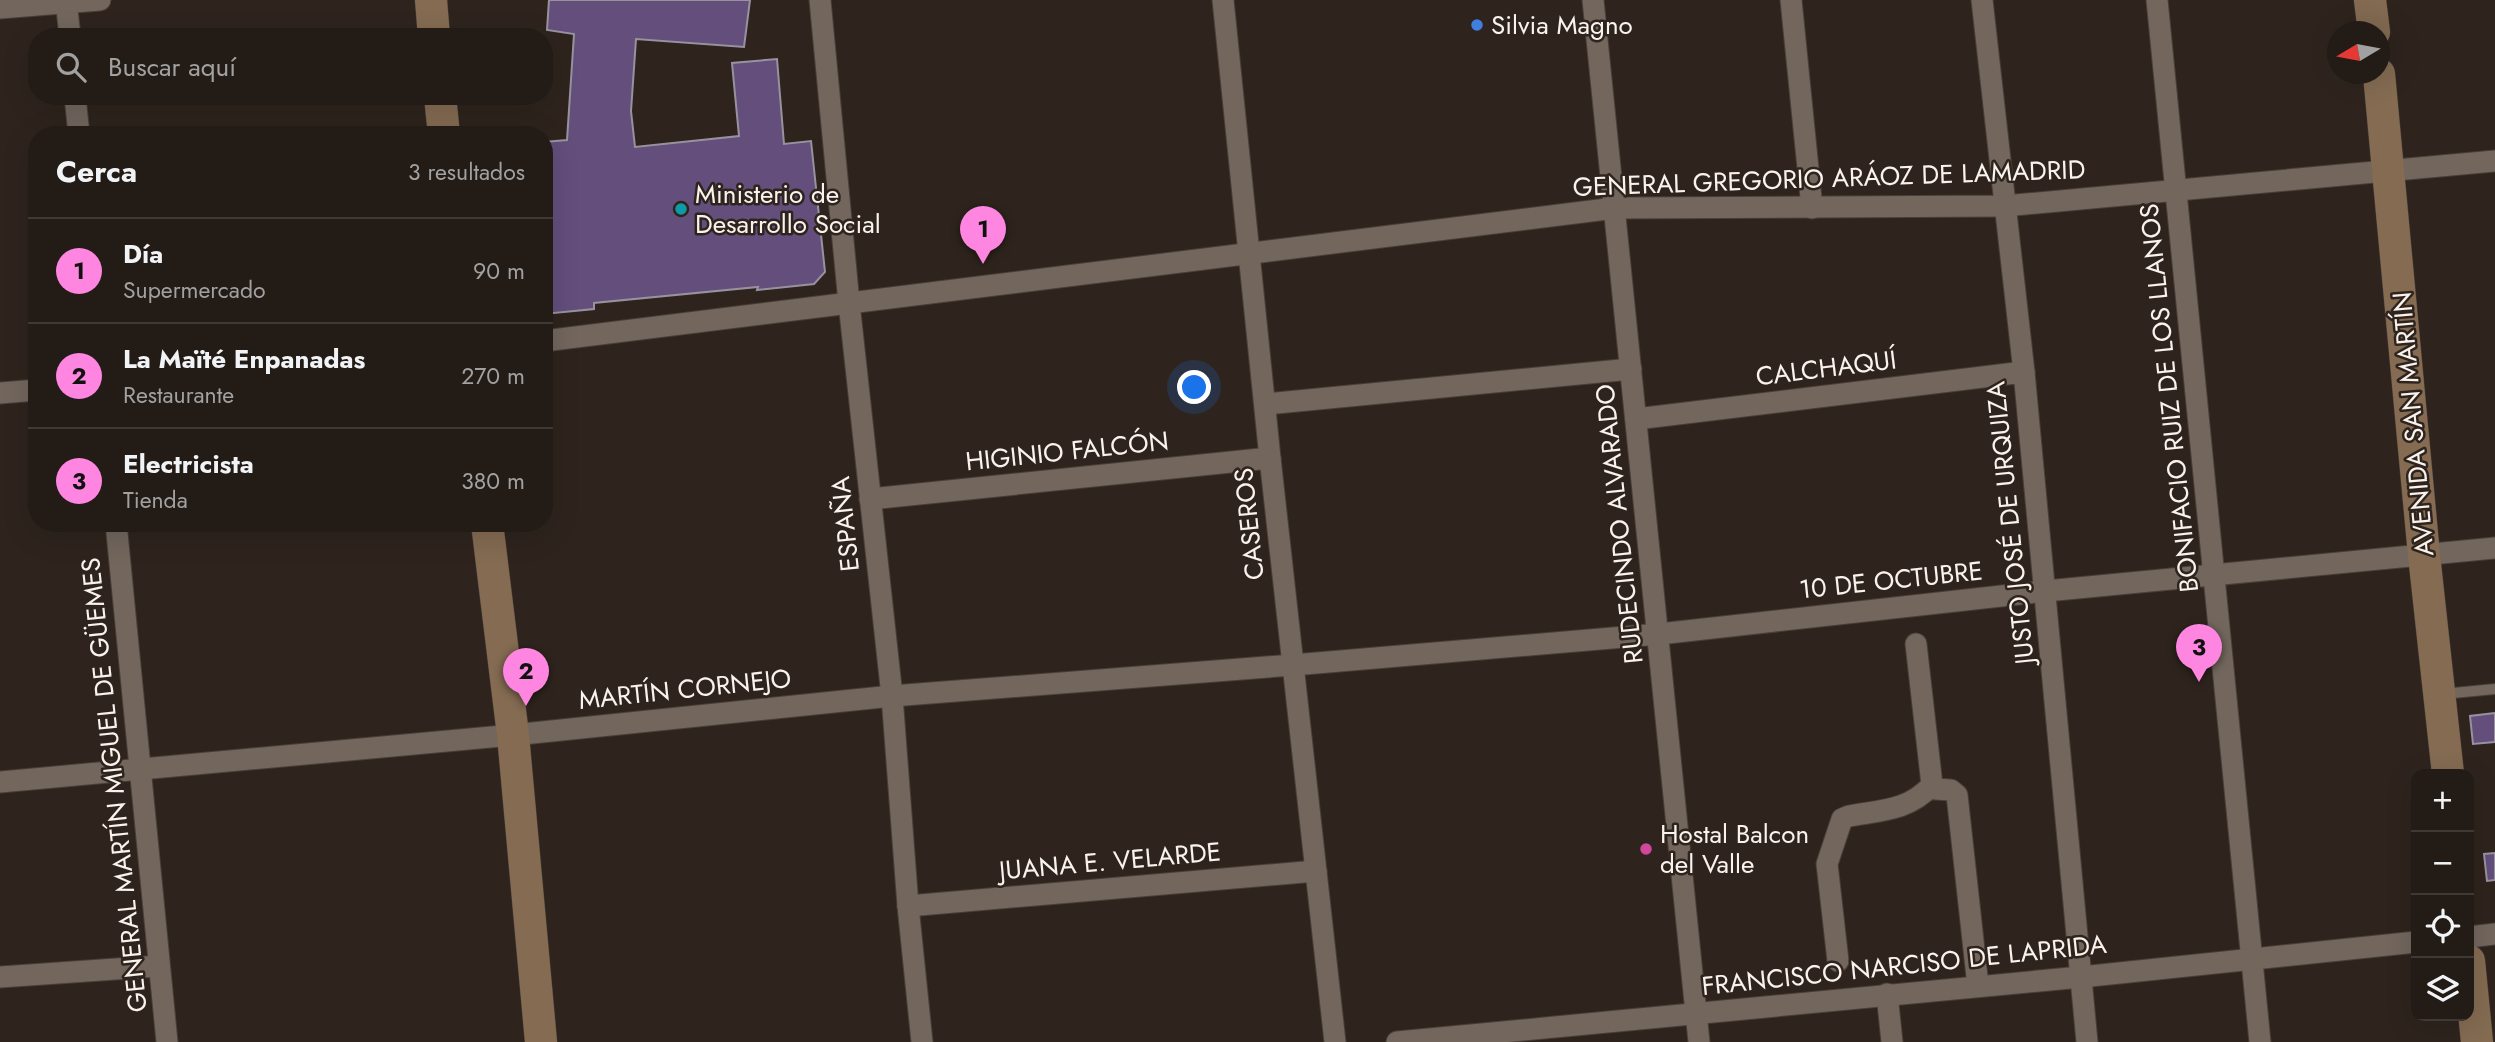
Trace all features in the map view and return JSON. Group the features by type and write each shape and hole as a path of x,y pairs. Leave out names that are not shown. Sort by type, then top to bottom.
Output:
{"main road":[{"path":"431,0 433,28"},
{"path":"2370,0 2373,21"},
{"name":"AVENIDA SAN MARTÍN","path":"2380,84 2424,555 2447,769"},
{"path":"441,105 443,126"},
{"path":"488,532 513,735 541,1042"},
{"path":"2474,1012 2477,1042"}],"street":[{"path":"0,8 100,0"},
{"name":"ESPAÑA","path":"820,0 849,303 892,696 908,906 922,1042"},
{"name":"CASEROS","path":"1223,0 1270,458 1335,1042"},
{"name":"RUDECINDO ALVARADO","path":"1592,0 1699,1042"},
{"path":"1791,0 1812,208"},
{"name":"JUSTO JOSÉ DE URQUIZA","path":"1982,0 2024,372 2087,1042"},
{"name":"BONIFACIO RUIZ DE LOS LLANOS","path":"2157,0 2260,1042"},
{"path":"66,1 69,28"},
{"path":"76,105 78,126"},
{"name":"GENERAL GREGORIO ARÁOZ DE LAMADRID","path":"553,340 1615,208 2004,206 2495,161"},
{"path":"1266,404 1631,369"},
{"name":"CALCHAQUÍ","path":"1636,419 2024,372"},
{"path":"0,393 28,391"},
{"name":"HIGINIO FALCÓN","path":"870,499 1270,458"},
{"name":"GENERAL MARTÍN MIGUEL DE GÜEMES","path":"118,532 167,1042"},
{"name":"10 DE OCTUBRE","path":"1293,665 1659,634 2046,591 2495,548"},
{"path":"1916,643 1931,785 1935,789 1951,790 1958,795 1978,986"},
{"name":"MARTÍN CORNEJO","path":"0,782 513,735 892,696 1293,665"},
{"path":"1838,961 1827,864 1842,819 1901,806 1919,799 1931,785"},
{"name":"JUANA E. VELARDE","path":"908,906 1316,871"},
{"path":"2474,936 2495,934"},
{"name":"FRANCISCO NARCISO DE LAPRIDA","path":"1397,1042 2081,977 2411,942"},
{"path":"0,977 159,966"},
{"path":"1887,995 1892,1042"}],"lane":[{"path":"2440,695 2495,689"}],"building":[{"name":"Ministerio de Desarrollo Social","path":"549,0 750,0 744,47 636,39 631,111 635,147 739,136 732,63 777,59 784,144 811,141 825,272 814,284 594,303 594,309 553,313 553,141 567,140 574,34 547,28"},
{"path":"2495,713 2495,742 2473,744 2470,716"},
{"path":"2495,853 2495,880 2487,881 2484,854"}],"place":[{"name":"Silvia Magno","path":"1477,25"},
{"name":"Ministerio de Desarrollo Social","path":"681,209"},
{"name":"Día","path":"983,264"},
{"name":"Electricista","path":"2199,682"},
{"name":"La Maïté Enpanadas","path":"526,706"},
{"name":"Hostal Balcon del Valle","path":"1646,849"}]}
